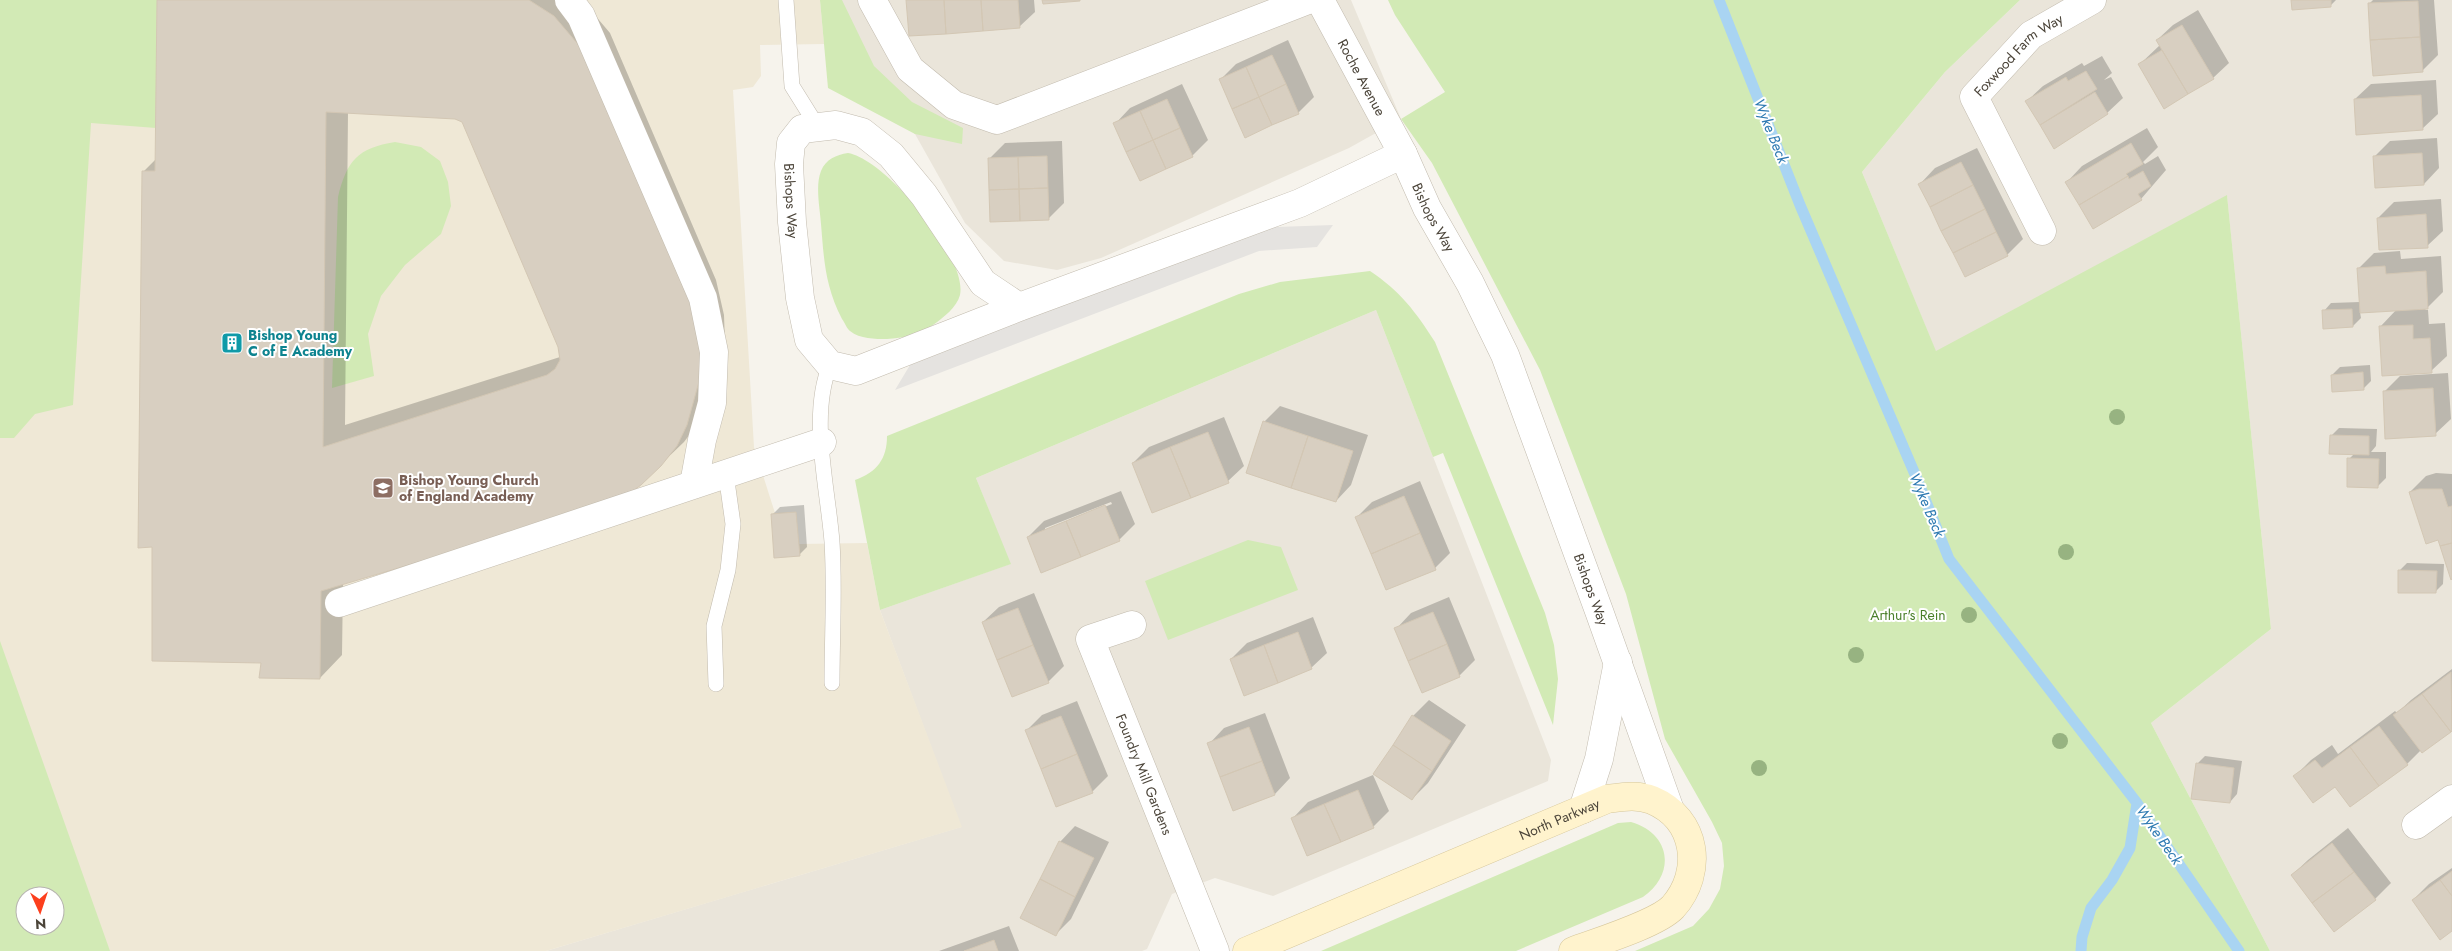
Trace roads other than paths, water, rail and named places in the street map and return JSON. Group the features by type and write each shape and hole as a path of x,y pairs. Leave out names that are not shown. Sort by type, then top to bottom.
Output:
{"street":[{"path":"569,0 581,16 704,298 714,352 712,403 702,440 694,484"},
{"path":"872,0 910,70 954,105 997,120 1308,0"},
{"name":"Roche Avenue","path":"1320,0 1402,154"},
{"name":"Foxwood Farm Way","path":"2042,231 1974,96 2031,36 2092,0"},
{"name":"Bishops Way","path":"830,365 809,340 800,298 792,222 789,164 791,143 802,129 836,125 862,132 891,155 924,195 983,283 1019,307"},
{"path":"830,365 856,371 1019,307 1300,203 1402,154"},
{"name":"Bishops Way","path":"1402,154 1427,208 1470,283 1505,355 1618,662 1670,810"},
{"path":"339,603 822,442"},
{"name":"Foundry Mill Gardens","path":"1132,625 1090,639 1215,951"},
{"path":"1583,809 1599,759 1618,662"},
{"name":"North Parkway","path":"1247,951 1607,799 1629,796 1651,800 1670,810 1684,827 1692,848 1692,870 1686,891 1672,909 1653,920 1573,951"},
{"path":"2416,825 2452,799"}],"lane":[{"path":"786,0 792,86 817,126"},
{"path":"830,365 825,377 822,396 822,442 832,543 832,683"},
{"path":"716,684 714,626 728,570 733,524 726,474"}],"waterway":[{"name":"Wyke Beck","path":"1719,0 1800,205 1917,479 1949,559 2137,803 2239,951"},
{"path":"2081,951 2082,937 2091,908 2112,880 2130,848 2137,803"}],"place":[{"name":"Bishop Young C of E Academy","path":"232,343"},
{"name":"Bishop Young Church of England Academy","path":"383,488"}],"park label":[{"name":"Arthur's Rein","path":"1908,615"}]}
